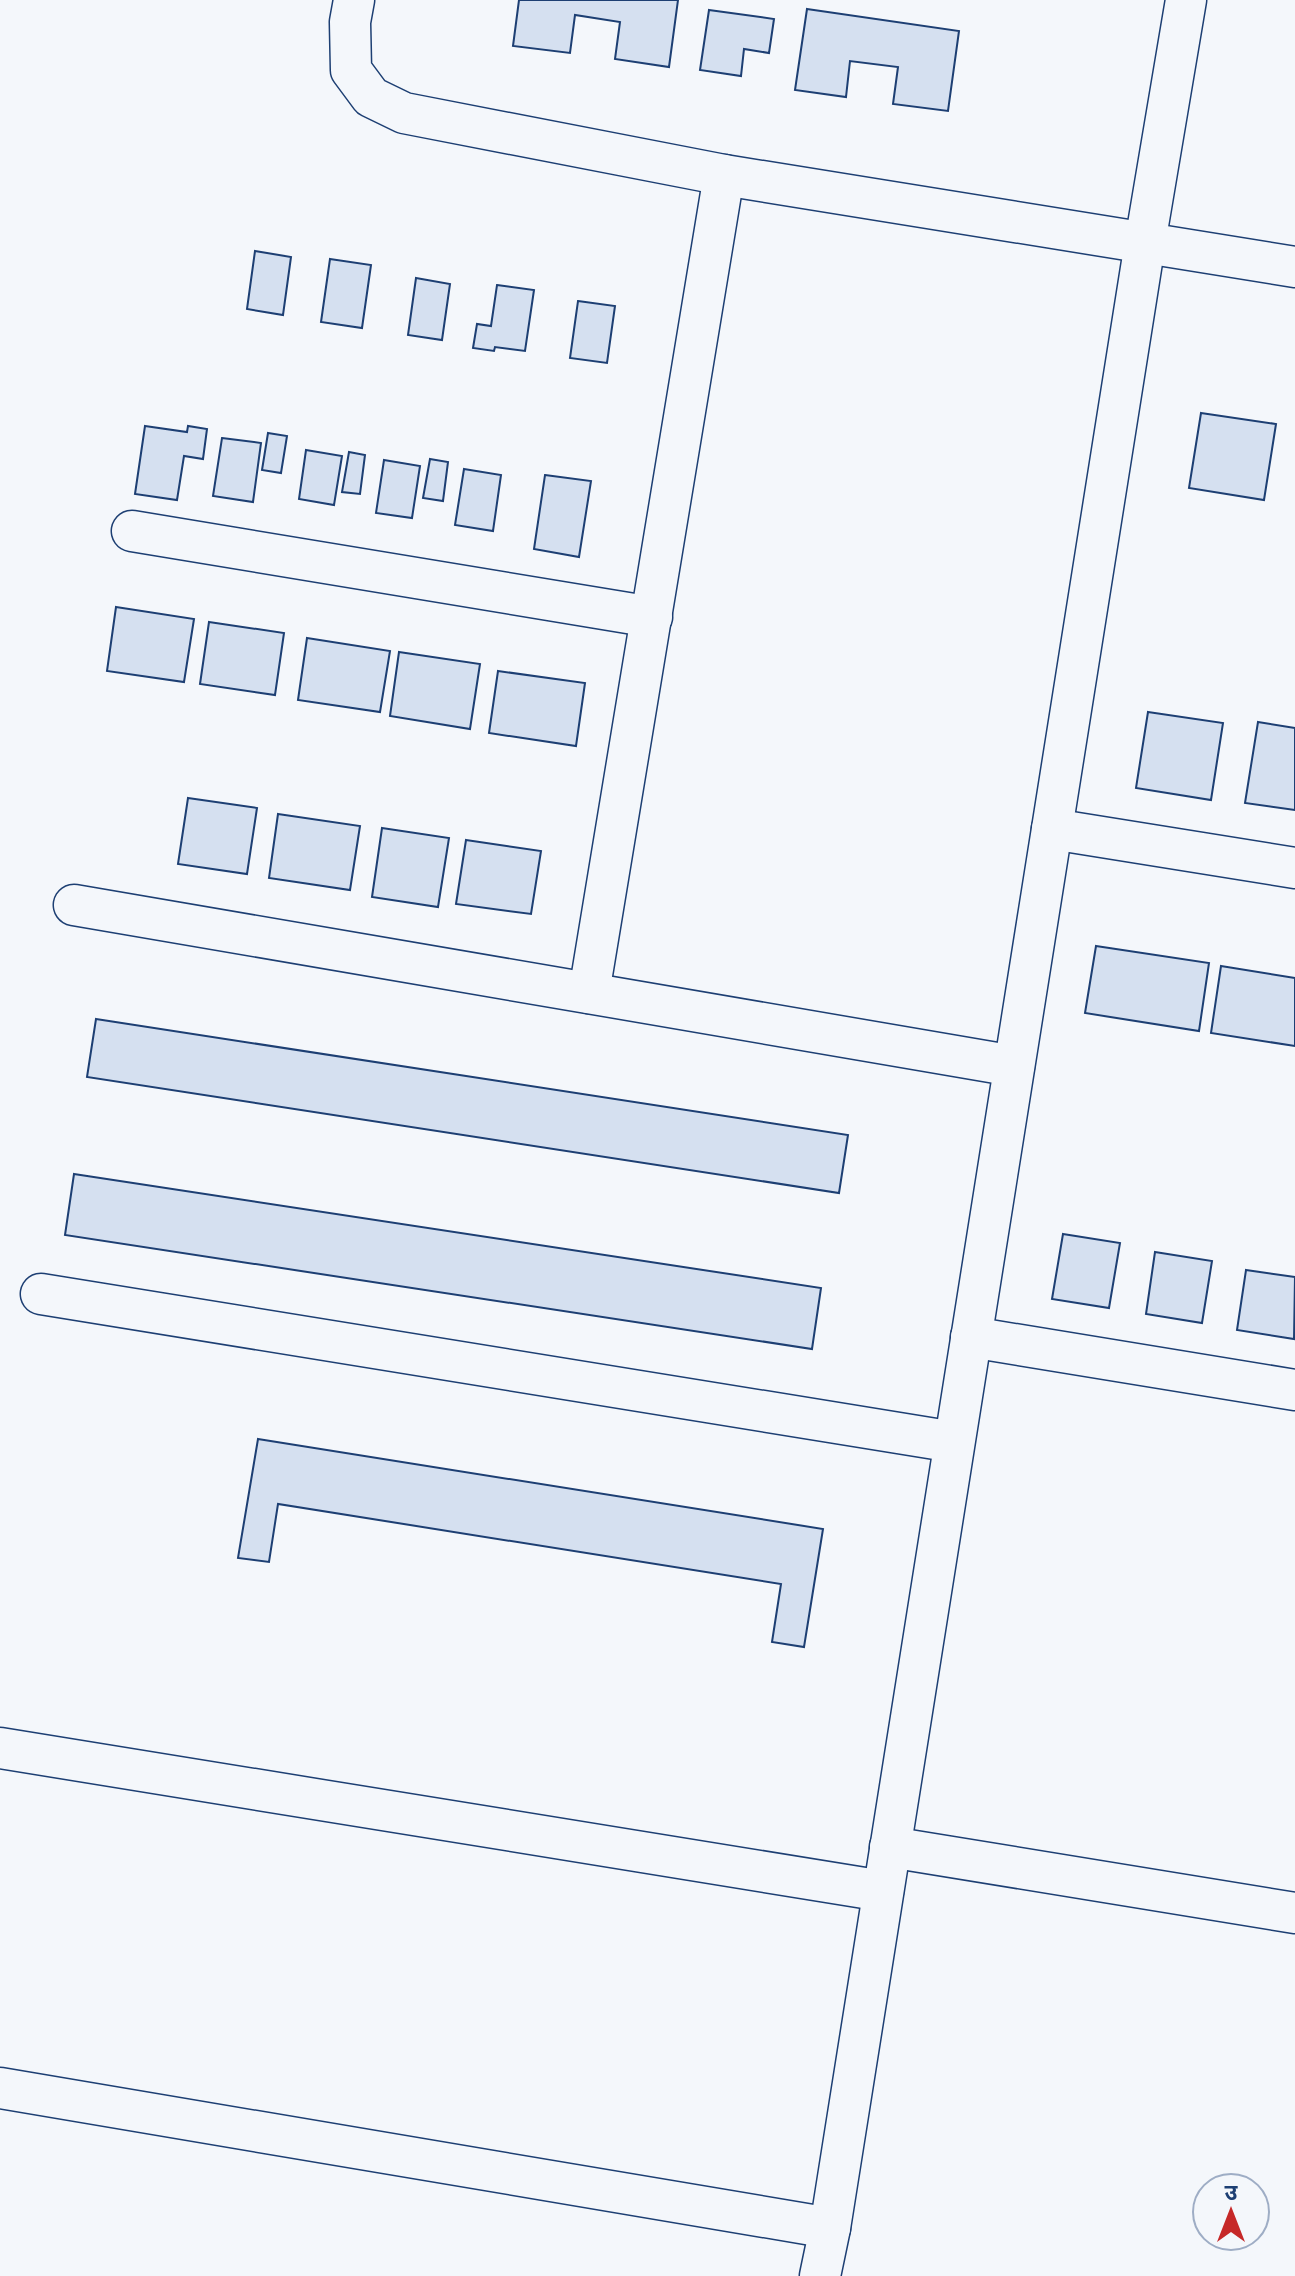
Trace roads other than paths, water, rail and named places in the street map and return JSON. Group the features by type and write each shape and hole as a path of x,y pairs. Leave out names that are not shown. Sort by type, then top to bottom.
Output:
{"street":[{"path":"354,0 350,22 351,70 371,97 404,113 724,175 1295,267"},
{"path":"820,2276 1186,0"},
{"path":"589,993 724,175"},
{"path":"132,531 652,617"},
{"path":"1052,829 1295,868"},
{"path":"74,905 1014,1066"},
{"path":"41,1294 954,1442"},
{"path":"971,1337 1295,1390"},
{"path":"0,1748 883,1891"},
{"path":"890,1847 1295,1913"},
{"path":"0,2088 830,2228"}]}
